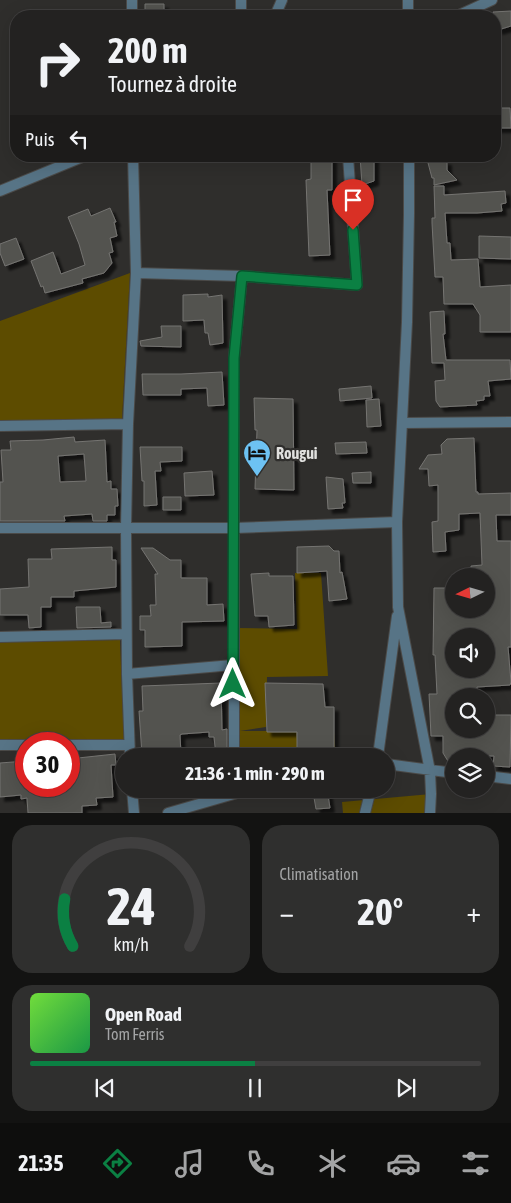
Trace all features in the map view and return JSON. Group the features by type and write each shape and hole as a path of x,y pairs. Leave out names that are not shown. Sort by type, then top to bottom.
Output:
{"street":[{"path":"470,10 492,0"},
{"path":"0,191 70,162"},
{"path":"129,748 126,634 126,528 128,424 136,273 133,162"},
{"path":"136,273 242,276 357,285 348,162"},
{"path":"379,748 398,607 397,522 409,234 409,162"},
{"path":"234,748 234,358 242,276"},
{"path":"402,423 511,422"},
{"path":"0,426 128,424"},
{"path":"0,528 234,528 397,522"},
{"path":"398,607 430,771 430,813"},
{"path":"0,637 126,634"},
{"path":"127,674 233,666"},
{"path":"0,745 15,745"},
{"path":"80,745 129,745"},
{"path":"395,765 445,772"},
{"path":"495,777 511,779"},
{"path":"133,798 134,813"},
{"path":"168,813 213,798"},
{"path":"365,813 368,798"}],"shaded area":[{"path":"130,273 122,419 0,422 0,321"},
{"path":"295,573 321,573 328,676 267,677 266,727 240,731 334,731 335,748 236,748 235,628 297,629"},
{"path":"120,640 124,741 80,741 80,732 15,732 15,741 0,741 0,642"},
{"path":"431,794 433,813 343,813 342,802"}],"building":[{"path":"145,4 164,4 164,10 145,10"},
{"path":"511,11 511,26 501,29 501,12"},
{"path":"501,108 510,108 511,128 501,128"},
{"path":"311,162 332,162 332,190 327,190 330,255 309,256 306,180 311,179"},
{"path":"360,162 374,162 374,181 362,185"},
{"path":"428,162 447,162 447,170 457,180 434,185 434,178 432,178"},
{"path":"434,186 444,186 444,195 505,191 506,203 501,204 502,211 445,213 447,243 450,243 451,260 478,259 480,287 511,285 511,332 480,332 480,315 473,304 444,304 443,277 435,277 432,223 432,218 435,218"},
{"path":"110,208 116,222 114,222 117,236 110,238 113,252 109,253 112,263 104,273 82,279 83,283 45,293 31,261 53,252 61,274 85,265 68,217 88,209 91,216"},
{"path":"479,236 511,237 511,259 479,258"},
{"path":"16,238 24,259 5,266 0,253 0,244"},
{"path":"208,294 208,297 222,295 223,343 210,345 208,333 205,333 204,320 183,321 183,295"},
{"path":"444,311 445,334 443,334 446,360 510,360 511,379 488,381 490,396 484,396 484,400 476,401 477,405 440,407 436,401 435,381 445,380 444,363 432,363 430,312"},
{"path":"161,326 181,326 181,347 141,346 140,341 162,337"},
{"path":"222,372 224,405 208,406 207,388 181,389 181,395 143,395 142,374"},
{"path":"371,386 372,398 340,401 339,389"},
{"path":"254,398 293,399 294,490 255,489 257,430 255,430"},
{"path":"379,399 381,426 367,427 366,400"},
{"path":"74,437 75,442 105,440 107,482 111,481 111,489 117,489 118,506 115,506 115,515 107,515 107,521 93,521 92,514 64,516 65,521 0,521 0,482 3,482 1,450 11,450 10,441","holes":["84,454 86,481 60,482 58,456"]},
{"path":"474,438 476,492 478,494 511,493 511,515 496,515 497,541 511,541 511,647 508,647 510,685 445,688 445,738 495,738 495,715 511,715 510,767 495,766 495,748 445,748 445,756 443,753 443,736 431,736 429,694 437,694 435,655 433,655 434,588 445,588 445,618 495,618 495,568 471,568 471,566 482,565 480,513 459,514 459,530 445,532 446,551 433,552 432,522 438,521 438,485 429,486 428,469 419,469 428,455 442,454 441,445 447,439"},
{"path":"366,442 367,453 336,454 335,443"},
{"path":"140,447 182,447 182,461 160,462 161,471 155,471 157,505 144,506 144,481 142,481"},
{"path":"212,471 214,495 185,496 184,473"},
{"path":"371,472 371,483 353,483 352,473"},
{"path":"326,477 343,479 345,503 342,503 343,508 328,509"},
{"path":"163,497 181,497 181,510 163,510"},
{"path":"329,546 334,551 339,551 340,573 342,572 347,599 329,601 327,571 297,573 297,547"},
{"path":"112,547 112,560 116,560 116,587 74,591 74,597 51,597 51,607 41,607 41,627 29,628 28,615 0,615 0,589 29,587 28,559 52,559 51,549"},
{"path":"141,548 153,548 170,560 181,560 181,578 207,578 207,605 223,604 224,621 182,622 182,646 145,647 145,630 140,630 140,616 151,616 150,605 156,605 155,574 158,574"},
{"path":"269,573 269,576 293,576 294,625 269,627 268,616 255,616 251,574"},
{"path":"76,607 100,607 101,623 111,622 111,627 77,628"},
{"path":"221,683 222,730 227,729 227,748 215,748 214,737 209,737 209,732 180,735 181,748 142,748 139,711 143,711 142,686"},
{"path":"265,683 323,684 325,707 334,707 334,748 297,748 297,732 267,732"},
{"path":"115,754 115,765 111,765 113,797 96,798 97,805 82,806 82,813 28,813 27,798 21,799 21,797 80,797 80,758"},
{"path":"15,762 15,796 0,797 0,763"},
{"path":"314,798 328,798 330,808 316,809"}],"place":[{"name":"Rougui","path":"257,477"}],"route":[{"path":"233,684 234,358 242,276 357,285 353,230"}]}
